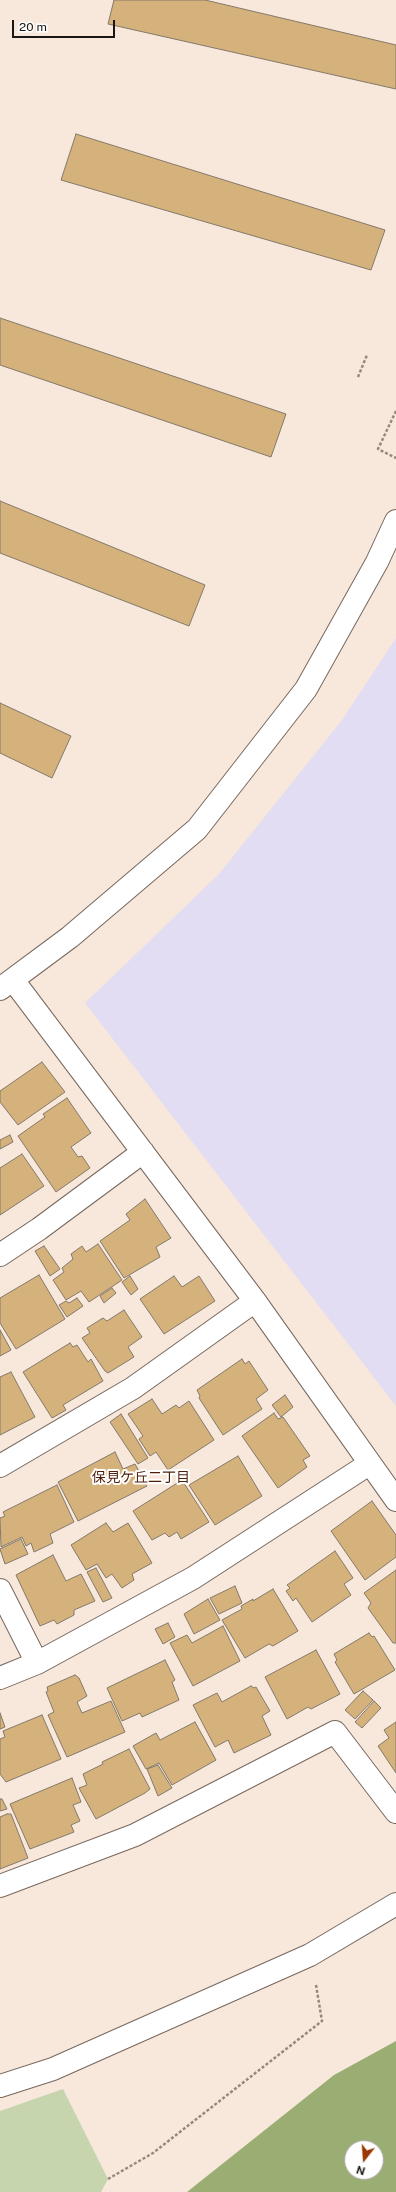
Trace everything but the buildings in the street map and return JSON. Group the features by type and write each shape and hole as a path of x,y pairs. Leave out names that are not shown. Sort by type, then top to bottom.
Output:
{"street":[{"path":"396,521 377,562 306,689 197,829 70,937 7,985 143,1152 255,1301 369,1464 396,1500"},
{"path":"0,1255 39,1230 143,1152"},
{"path":"0,1466 133,1388 255,1301"},
{"path":"0,1678 37,1663 193,1578 369,1464"},
{"path":"0,1590 37,1663"},
{"path":"0,1886 135,1835 335,1732 396,1812"},
{"path":"0,2086 53,2069 310,1955 396,1904"}],"path":[{"path":"358,377 367,355"},
{"path":"396,411 378,449 396,458"},
{"path":"108,2179 153,2153 322,2021 310,1955"}],"shaded area":[{"path":"396,638 396,1406 85,1003 219,874 342,720"}],"green space":[{"path":"396,2041 396,2192 187,2192 334,2075"},
{"path":"63,2089 108,2179 101,2192 0,2192 0,2111"}],"district":[{"name":"保見ケ丘二丁目","path":"141,1478"}]}
